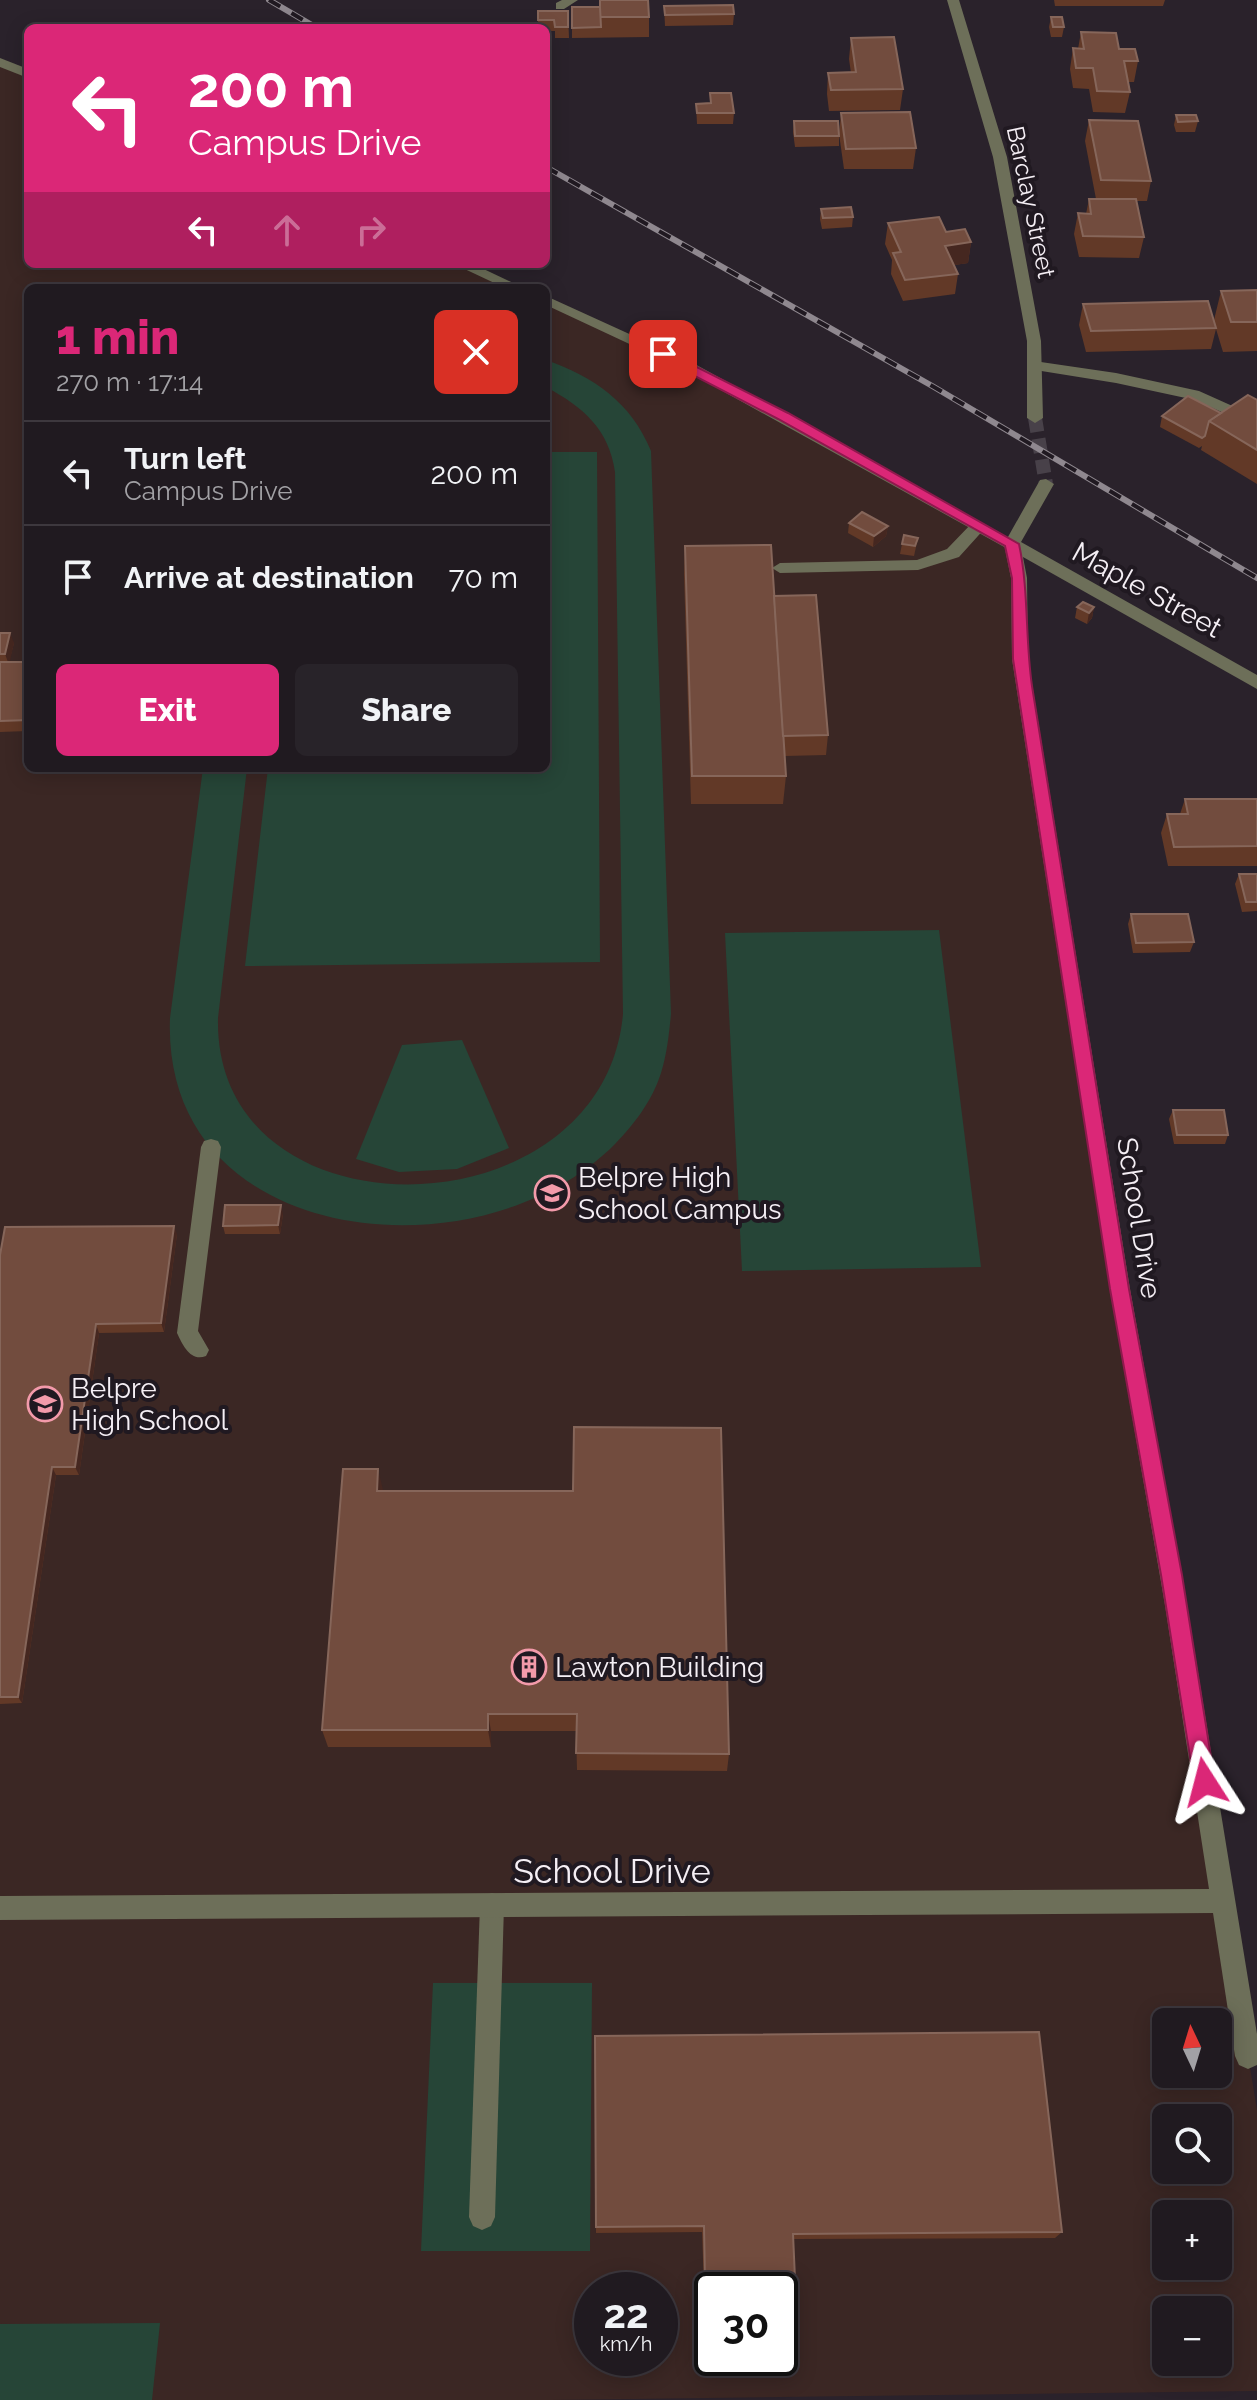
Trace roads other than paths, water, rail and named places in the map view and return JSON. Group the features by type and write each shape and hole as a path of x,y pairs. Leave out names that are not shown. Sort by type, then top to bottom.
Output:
{"street":[{"name":"Barclay Street","path":"953,0 1000,157 1034,341 1035,418"},
{"path":"0,62 24,72"},
{"path":"470,268 508,284"},
{"name":"Maple Street","path":"550,302 688,366 1257,683"},
{"path":"1034,366 1116,378 1199,396 1257,423"},
{"path":"1012,544 1046,484"},
{"path":"780,568 918,565 953,553 979,526"},
{"name":"School Drive","path":"1012,544 1019,578 1020,659 1117,1275 1174,1590 1248,2056"},
{"path":"199,1350 187,1333 211,1147"},
{"name":"School Drive","path":"0,1908 1223,1901"},
{"path":"482,2217 492,1905"}],"tunnel":[{"path":"1035,418 1046,484"}],"railway":[{"path":"269,0 310,24"},
{"path":"550,169 934,387 1257,578"}],"place":[{"name":"Belpre High School Campus","path":"552,1193"},
{"name":"Belpre High School","path":"45,1404"},
{"name":"Lawton Building","path":"529,1667"}]}
